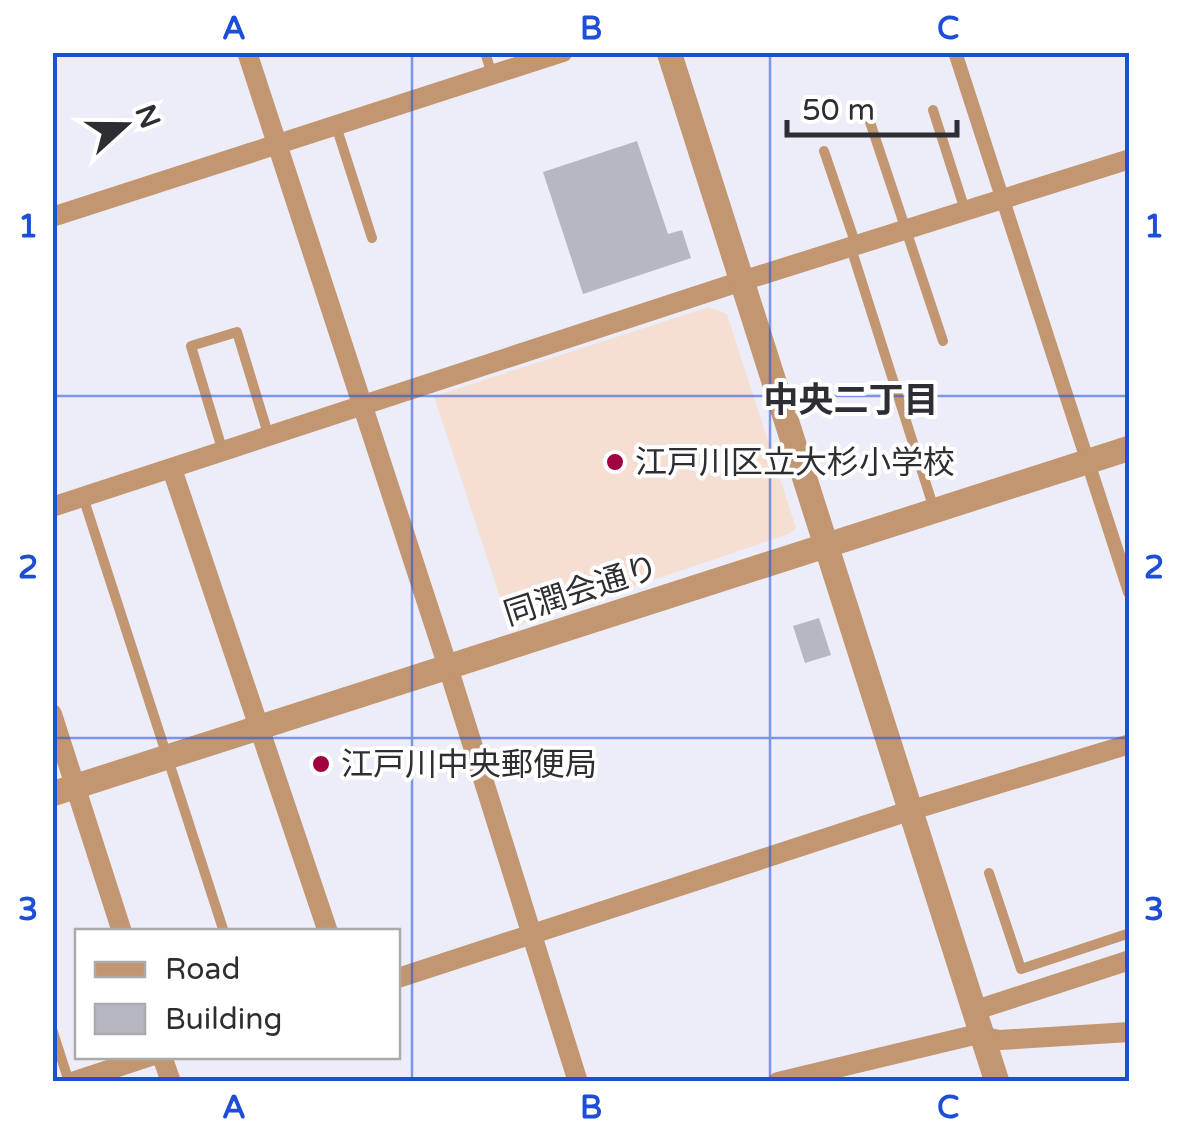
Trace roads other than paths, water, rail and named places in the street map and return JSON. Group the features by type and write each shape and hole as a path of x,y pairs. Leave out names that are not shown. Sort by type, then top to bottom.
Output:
{"street":[{"path":"248,52 578,1082"},
{"path":"52,217 563,52"},
{"path":"668,52 996,1082"},
{"path":"955,52 1130,592"},
{"path":"52,507 742,281 1130,159"},
{"name":"同潤会通り","path":"64,790 1130,448"},
{"path":"172,469 327,929"},
{"path":"52,714 64,790 121,929"},
{"path":"400,977 912,810 1130,744"},
{"path":"973,1011 1130,960"},
{"path":"788,1080 967,1036 1000,1040 1130,1032"},
{"path":"71,1082 142,1059"}],"lane":[{"path":"484,52 492,76"},
{"path":"865,107 942,341"},
{"path":"933,110 965,211"},
{"path":"336,126 372,238"},
{"path":"824,152 934,511"},
{"path":"224,452 192,346 237,332 269,438"},
{"path":"83,497 223,929"},
{"path":"989,873 1021,969 1130,933"},
{"path":"52,1029 71,1082"}],"place":[{"name":"江戸川区立大杉小学校","path":"615,462"},
{"name":"江戸川中央郵便局","path":"321,764"}],"district":[{"name":"中央二丁目","path":"851,400"}]}
